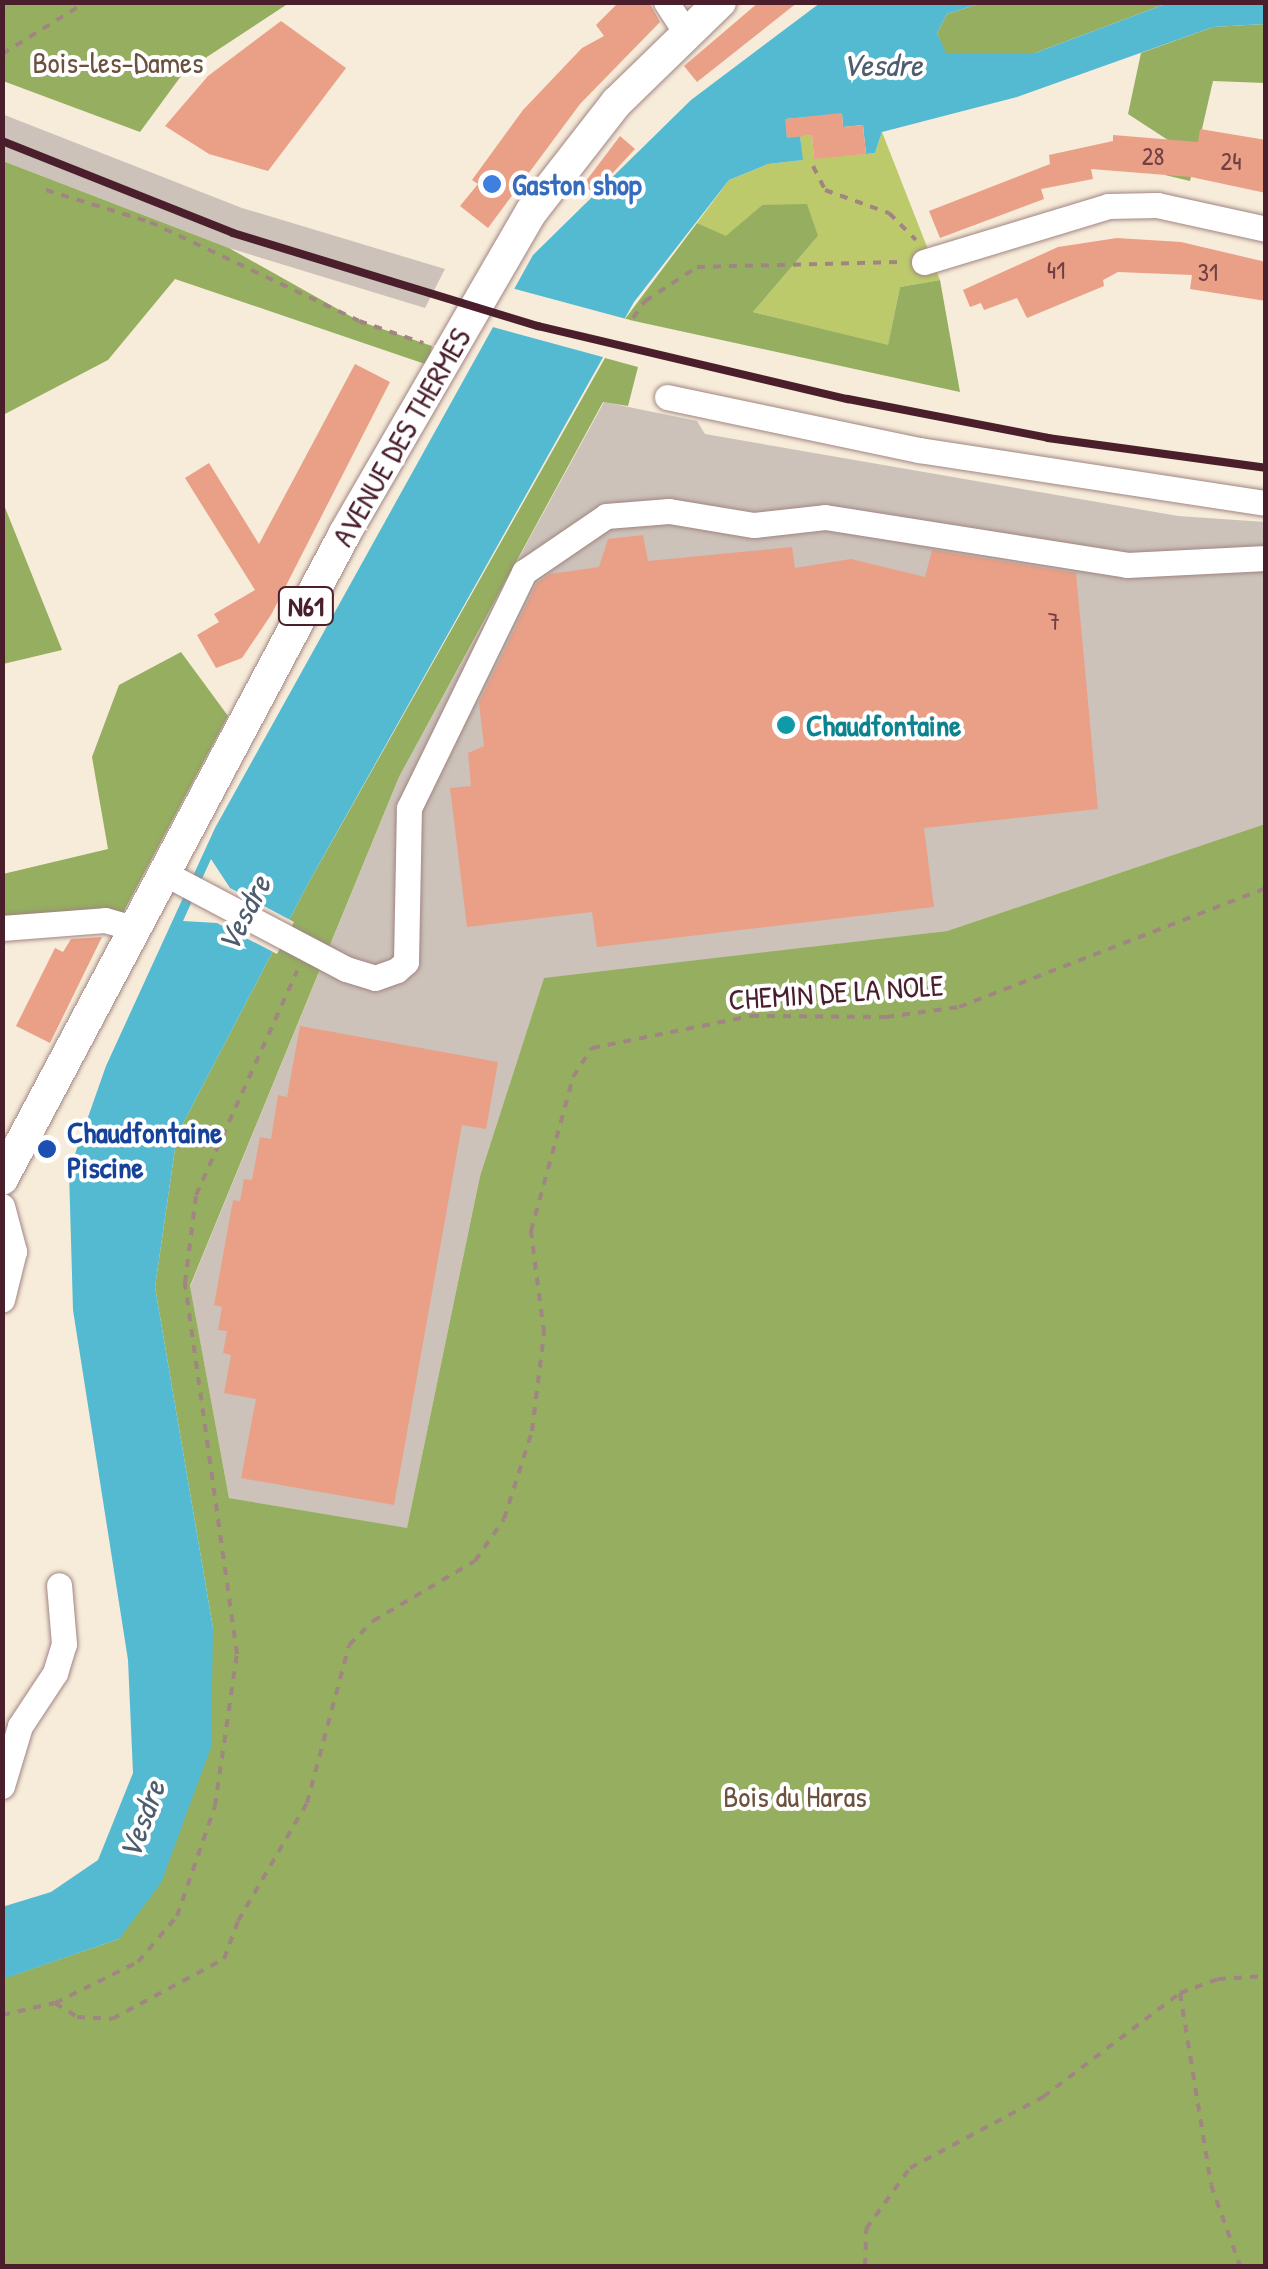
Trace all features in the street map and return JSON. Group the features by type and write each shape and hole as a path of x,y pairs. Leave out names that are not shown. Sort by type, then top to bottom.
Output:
{"main road":[{"name":"AVENUE DES THERMES","path":"2,1180 345,533 555,177 685,30 720,2"}],"street":[{"path":"666,2 685,30"},
{"path":"924,262 1108,206 1157,205 1266,230"},
{"path":"668,397 1065,476 1266,503"},
{"path":"164,873 306,949 375,978 406,962 409,808 524,572 606,516 669,511 754,526 825,517 1127,565 1266,558"},
{"path":"2,928 105,920 133,928"},
{"path":"2,1206 14,1250 2,1300"},
{"path":"2,1786 20,1726 55,1673 64,1644 59,1585"}],"path":[{"path":"2,54 86,2"},
{"path":"633,318 644,301 697,267 924,262 912,230 889,213 825,190 813,166"},
{"path":"46,190 150,222 359,321 451,353"},
{"name":"CHEMIN DE LA NOLE","path":"55,2003 77,2018 112,2019 224,1959 238,1922 307,1803 349,1645 373,1621 475,1561 504,1519 532,1430 544,1334 531,1231 572,1077 592,1048 752,1016 886,1017 959,1007 1266,888"},
{"path":"2,2015 55,2003 138,1962 177,1916 215,1806 236,1654 185,1283 196,1196 306,949"},
{"path":"866,2266 866,2228 890,2187 910,2168 1043,2098 1180,1994 1218,1979 1266,1976"},
{"path":"1180,1994 1211,2186 1240,2266"}],"shaded area":[{"path":"2,114 242,208 445,269 425,308 229,248 3,161"},
{"path":"604,402 697,421 705,434 1178,516 1265,522 1265,824 947,931 544,979 480,1176 407,1529 229,1498 190,1287 399,777"}],"green space":[{"name":"Bois-les-Dames","path":"2,3 289,3 184,72 140,132 3,81"},
{"path":"982,3 1168,3 1035,53 945,53 937,33 947,14"},
{"path":"1265,24 1265,83 1213,81 1190,181 1165,175 1168,140 1128,114 1141,53 1213,27"},
{"path":"882,132 940,280 900,287 888,346 753,312 818,236 762,205 726,237 697,223 729,180 768,164 802,160 800,136 812,135 814,158 875,153"},
{"name":"Bois-les-Dames","path":"3,161 229,248 359,321 432,346 428,365 175,279 108,360 3,415"},
{"path":"807,204 818,236 753,312 888,345 900,287 940,280 960,392 625,319 697,223 726,236 762,205"},
{"name":"Bois du Haras","path":"605,358 638,367 628,406 603,402 399,777 190,1286 229,1498 407,1528 480,1176 544,978 947,931 1265,824 1265,2266 3,2266 2,1979 119,1939 213,1628 155,1287 177,1135 309,882"},
{"path":"2,500 62,650 3,664 2,664"},
{"path":"181,652 228,716 118,922 3,930 3,874 108,849 92,757 119,685"}],"water":[{"name":"Vesdre","path":"820,3 982,3 947,14 937,33 946,53 1035,53 1168,3 1265,3 1265,24 1213,27 1017,97 882,132 875,153 866,154 863,125 843,127 842,114 786,119 787,137 800,136 803,160 768,164 729,180 634,302 309,882 177,1135 155,1287 213,1628 211,1747 161,1883 119,1939 3,1979 2,1907 51,1892 98,1860 133,1773 128,1660 73,1310 69,1171 106,1066 215,828 533,255 691,100"}],"pier":[{"path":"510,287 630,320 610,359 489,326"},
{"path":"211,859 230,888 294,922 277,954 217,923 183,921"}],"building":[{"path":"619,2 649,2 660,22 580,104 488,228 460,206 478,184 472,180 523,110 582,48 604,36 596,25"},
{"path":"759,2 798,2 697,82 684,66"},
{"path":"281,21 346,68 268,171 209,154 165,126 208,76"},
{"path":"842,113 843,127 863,125 866,154 814,159 812,135 787,138 785,119"},
{"path":"1200,129 1266,140 1266,193 1191,177 1091,169 1093,179 1041,189 1044,199 940,238 929,211 1050,164 1049,155 1113,141 1113,135 1198,142"},
{"path":"620,136 635,149 594,193 583,185"},
{"path":"1117,238 1181,242 1266,262 1266,301 1190,289 1192,275 1118,272 1103,280 1104,286 1027,318 1017,298 984,310 981,303 970,307 963,290 1058,247"},
{"path":"355,364 390,382 271,615 242,658 216,668 197,635 219,622 214,614 255,590 185,478 209,463 259,544"},
{"name":"Chaudfontaine","path":"643,535 648,561 792,547 795,568 851,559 925,577 932,550 1076,573 1098,809 924,828 934,907 597,947 592,912 467,927 450,788 471,786 468,753 484,746 479,703 537,583 550,574 599,567 608,539"},
{"path":"102,937 50,1043 16,1026 55,948 63,952 71,939"},
{"path":"300,1026 498,1062 486,1129 462,1125 394,1505 241,1478 256,1399 224,1393 231,1355 223,1353 227,1331 218,1330 222,1307 214,1305 233,1200 240,1201 244,1179 252,1180 260,1137 271,1139 278,1095 287,1097"}],"railway":[{"path":"2,141 233,233 538,326 848,399 1048,438 1266,468"}],"place":[{"name":"Gaston shop","path":"492,184"},
{"name":"Chaudfontaine","path":"786,725"},
{"name":"Chaudfontaine Piscine","path":"47,1149"}]}
